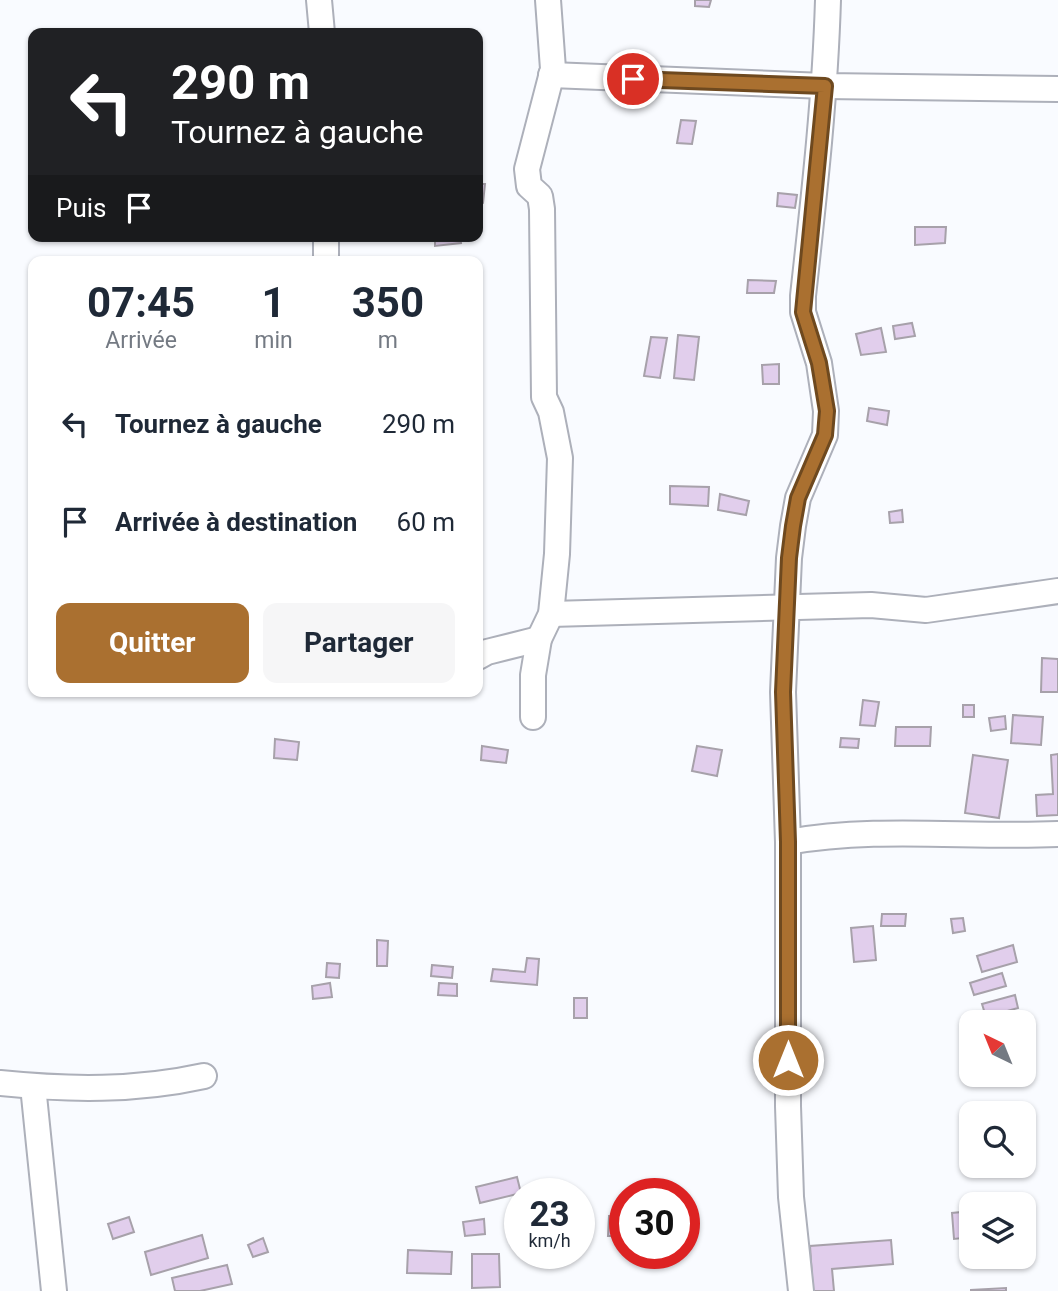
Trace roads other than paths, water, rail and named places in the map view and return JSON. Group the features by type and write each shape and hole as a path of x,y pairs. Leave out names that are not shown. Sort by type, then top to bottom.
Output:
{"street":[{"path":"319,0 322,28"},
{"path":"533,718 533,675 539,639 551,614 560,458 551,412 544,397 542,209 540,196 529,186 527,169 552,69 548,0"},
{"path":"801,1291 791,1197 788,1106 788,842 783,692 789,558 798,498 822,444 827,411 819,363 803,312 825,86 828,0"},
{"path":"551,75 825,86 1058,89"},
{"path":"551,614 871,605 926,610 1058,591"},
{"path":"483,654 539,639"},
{"path":"788,842 830,835 866,833 1058,834"},
{"path":"0,1083 65,1089 165,1084 204,1076"},
{"path":"33,1086 54,1291"}]}
